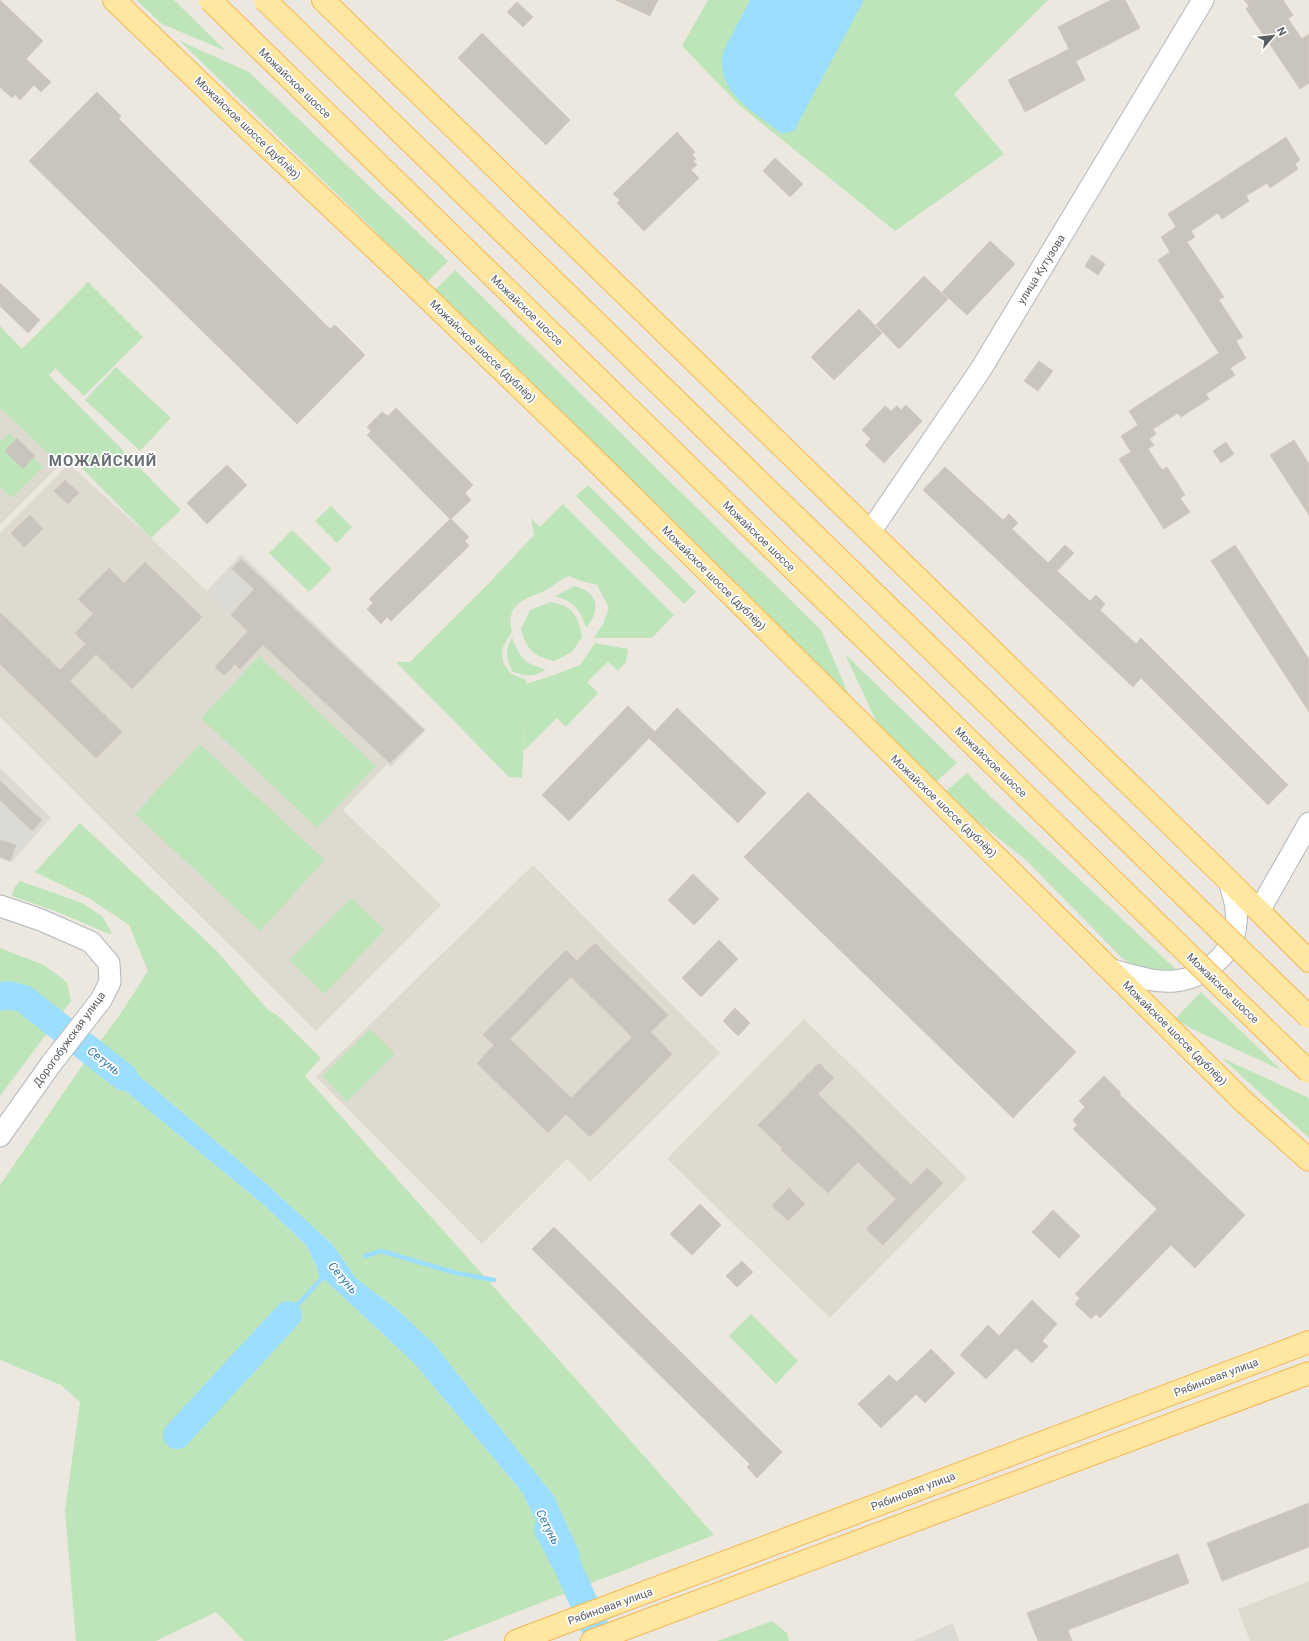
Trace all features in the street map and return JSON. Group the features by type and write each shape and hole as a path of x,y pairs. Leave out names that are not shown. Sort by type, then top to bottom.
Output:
{"main road":[{"name":"Можайское шоссе (дублёр)","path":"114,0 240,121 414,284 585,450 1243,1101 1309,1160"},
{"name":"Можайское шоссе","path":"210,0 1309,1072"},
{"path":"265,0 1309,1017"},
{"path":"323,0 1229,881 1309,961"},
{"name":"Рябиновая улица","path":"516,1641 1309,1342"},
{"path":"592,1641 1309,1373"}],"street":[{"name":"улица Кутузова","path":"870,532 981,369 1204,0"},
{"path":"1259,911 1309,823"},
{"path":"1112,970 1150,979 1174,981 1196,976 1212,966 1224,955 1232,940 1236,923 1235,904 1229,881"},
{"name":"Дорогобужская улица","path":"0,906 41,920 91,942 109,963 110,982 101,1000 51,1064 0,1136"}],"shaded area":[{"path":"0,408 60,465 0,525"},
{"path":"69,464 151,538 388,763 343,810 441,905 316,1031 0,717 0,533"},
{"path":"241,554 426,730 391,767 206,592"},
{"path":"0,768 51,817 12,862 0,858"},
{"path":"533,865 720,1053 590,1182 567,1159 482,1244 316,1077"},
{"path":"804,1019 967,1178 830,1318 667,1159"},
{"path":"1309,1581 1309,1641 1250,1641 1238,1609"},
{"path":"953,1623 959,1641 913,1641"}],"green space":[{"path":"136,0 174,0 226,51 162,24"},
{"path":"708,0 1048,0 954,94 1004,154 895,231 738,104 682,46"},
{"path":"180,41 249,72 448,261 427,282"},
{"path":"455,270 821,630 848,693 435,290"},
{"path":"88,282 143,337 84,396 56,369 60,364 49,375 181,510 151,538 65,451 60,465 0,408 0,326 22,349"},
{"path":"116,367 171,418 140,451 85,400"},
{"path":"9,433 43,467 12,498 0,487 0,442"},
{"path":"588,485 696,592 684,604 576,496"},
{"path":"563,504 674,615 652,638 594,638 603,624 609,608 597,585 569,576 517,605 511,615 512,631 502,649 503,662 510,673 526,680 526,684 580,665 595,643 628,649 626,662 618,671 608,662 587,682 598,693 566,727 557,718 524,751 525,721 522,778 509,777 396,662 410,662 487,585 534,535 531,518 540,527"},
{"path":"331,506 352,527 337,543 315,521"},
{"path":"292,530 332,569 309,592 269,553"},
{"path":"575,586 589,593 593,597 595,603 594,615 586,628 579,611 567,601 555,596"},
{"path":"551,602 565,606 573,613 579,623 582,637 572,652 554,661 541,657 532,651 526,642 521,629 530,610"},
{"path":"512,637 517,650 523,659 532,665 546,669 534,675 513,672 507,658 507,651"},
{"path":"845,654 957,763 936,782 876,721"},
{"path":"259,656 376,766 317,828 201,718"},
{"path":"200,744 325,860 260,931 135,814"},
{"path":"967,773 1181,974 1139,969 1122,958 1026,860 972,817 946,791"},
{"path":"80,823 216,950 268,1010 277,1015 321,1058 305,1076 714,1535 443,1641 244,1641 216,1612 156,1641 76,1641 65,1511 80,1402 61,1385 0,1360 0,1185 75,1076 121,1013 148,971 129,925 90,899 35,872","holes":["99,1046 143,1079 271,1188 333,1245 357,1279 398,1310 435,1345 554,1496 580,1555 558,1565 522,1492 414,1363 324,1279 319,1277 318,1270 306,1245 265,1206 113,1081 86,1064"]},
{"path":"20,881 82,903 102,916 112,933 109,934 58,912 12,896 14,888"},
{"path":"351,898 385,930 324,994 289,960"},
{"path":"0,948 44,965 67,982 71,1001 0,1096"},
{"path":"1201,992 1281,1070 1192,1029 1175,1019"},
{"path":"370,1029 395,1054 347,1102 322,1076"},
{"path":"1222,1058 1307,1097 1309,1099 1309,1138"},
{"path":"751,1314 798,1361 776,1384 729,1336"},
{"path":"772,1621 787,1633 789,1641 717,1641"}],"water":[{"path":"750,0 864,0 794,131 782,134 751,111 733,93 723,71 723,53"},
{"path":"99,1045 143,1079 271,1188 333,1245 357,1279 398,1310 435,1345 554,1496 581,1556 558,1565 522,1492 414,1363 324,1279 319,1277 318,1270 306,1245 265,1206 113,1081 86,1063"}],"building":[{"path":"0,0 43,41 26,59 51,82 41,92 34,85 20,100 15,94 12,98 0,87"},
{"path":"616,0 658,0 650,16"},
{"path":"1111,0 1125,0 1140,28 1076,61 1085,80 1025,112 1008,80 1069,49 1058,27"},
{"path":"1244,0 1283,0 1293,15 1288,19 1302,39 1309,34 1309,83 1300,89 1246,9 1249,6"},
{"path":"517,2 533,17 523,27 507,12"},
{"path":"482,33 570,120 546,145 458,58"},
{"path":"97,92 121,116 119,119 330,329 335,325 365,355 297,424 29,161"},
{"path":"677,132 695,152 692,155 696,159 693,161 697,165 691,170 699,178 644,231 617,203 620,200 613,194"},
{"path":"1286,137 1300,160 1295,164 1298,169 1270,188 1267,183 1246,196 1249,201 1222,219 1218,213 1191,231 1195,237 1187,242 1224,297 1219,300 1243,337 1236,341 1246,358 1230,368 1235,375 1206,394 1209,399 1181,417 1178,413 1153,429 1156,434 1149,439 1154,445 1148,449 1162,470 1167,467 1185,495 1180,498 1190,512 1164,529 1119,459 1131,452 1121,436 1138,425 1129,411 1219,353 1158,260 1170,252 1161,237 1176,227 1168,214"},
{"path":"775,158 803,184 790,197 763,171"},
{"path":"990,241 1015,264 967,315 942,292"},
{"path":"1092,255 1105,264 1098,275 1085,266"},
{"path":"924,276 948,299 899,349 876,325"},
{"path":"0,283 40,320 28,333 0,306"},
{"path":"859,309 882,333 834,380 811,357"},
{"path":"1039,361 1053,371 1038,391 1024,381"},
{"path":"906,405 922,421 884,463 865,445 871,439 862,430 885,406 891,411 897,406 901,410"},
{"path":"396,408 473,485 465,493 471,500 451,519 469,537 465,541 469,546 391,621 387,617 381,624 367,609 373,603 369,599 450,519 367,435 371,431 367,427 382,412 388,416"},
{"path":"17,438 35,456 23,469 5,451"},
{"path":"1294,440 1309,464 1309,515 1270,455"},
{"path":"1226,442 1234,454 1221,463 1213,451"},
{"path":"227,465 247,485 207,524 187,503"},
{"path":"945,467 1003,520 1009,514 1018,523 1012,529 1048,563 1065,545 1074,553 1057,571 1090,601 1096,595 1105,604 1100,610 1136,644 1141,638 1288,785 1268,805 1141,678 1133,687 923,490"},
{"path":"65,480 79,493 68,504 54,491"},
{"path":"30,515 43,529 24,547 11,533"},
{"path":"1235,545 1309,659 1309,712 1211,561"},
{"path":"241,559 424,730 390,763 263,645 240,669 235,664 224,676 215,667 248,631 231,615 254,589 232,569"},
{"path":"145,562 202,617 132,689 96,654 70,681 122,732 96,758 0,664 0,612 60,670 86,644 75,633 93,614 78,599 109,568 124,583"},
{"path":"628,706 655,732 569,821 542,795"},
{"path":"677,708 766,793 738,823 649,738"},
{"path":"0,781 42,820 32,831 0,800"},
{"path":"808,792 1076,1052 1013,1118 744,857"},
{"path":"0,840 16,845 10,861 0,857"},
{"path":"693,874 719,899 694,925 668,900"},
{"path":"719,940 738,959 701,997 682,978"},
{"path":"595,943 668,1015 651,1032 672,1054 590,1137 566,1114 548,1133 477,1063 494,1045 483,1035 566,950 577,961","holes":["571,977 632,1037 571,1098 510,1039"]},
{"path":"735,1008 750,1023 738,1036 723,1021"},
{"path":"819,1063 834,1078 818,1094 911,1185 927,1168 943,1183 883,1245 866,1229 896,1199 858,1162 828,1193 781,1150 782,1148 758,1125"},
{"path":"1104,1076 1121,1093 1119,1094 1245,1215 1195,1268 1171,1245 1100,1318 1096,1314 1091,1319 1075,1304 1080,1298 1075,1294 1157,1209 1073,1129 1077,1125 1073,1120 1085,1107 1079,1101"},
{"path":"789,1188 805,1204 788,1221 772,1206"},
{"path":"700,1204 721,1225 692,1255 670,1234"},
{"path":"1053,1210 1080,1236 1059,1258 1032,1232"},
{"path":"554,1227 782,1452 757,1478 747,1467 750,1464 532,1249"},
{"path":"742,1261 753,1272 737,1287 726,1276"},
{"path":"1032,1300 1057,1324 1042,1341 1048,1346 1032,1363 1016,1348 986,1379 960,1355 988,1325 999,1336"},
{"path":"931,1349 955,1373 925,1403 916,1394 881,1428 858,1404 889,1375 897,1382"},
{"path":"1309,1503 1309,1547 1222,1581 1207,1543"},
{"path":"1178,1554 1189,1583 1068,1630 1072,1641 1038,1641 1027,1613"}],"waterway":[{"name":"Сетунь","path":"0,997 8,995 24,999 124,1077"},
{"path":"365,1256 381,1251 456,1273 494,1280"},
{"path":"288,1315 326,1274"},
{"path":"177,1435 288,1315"},
{"name":"Сетунь","path":"548,1529 567,1565 601,1641"}],"district":[{"name":"МОЖАЙСКИЙ","path":"103,461"}]}
